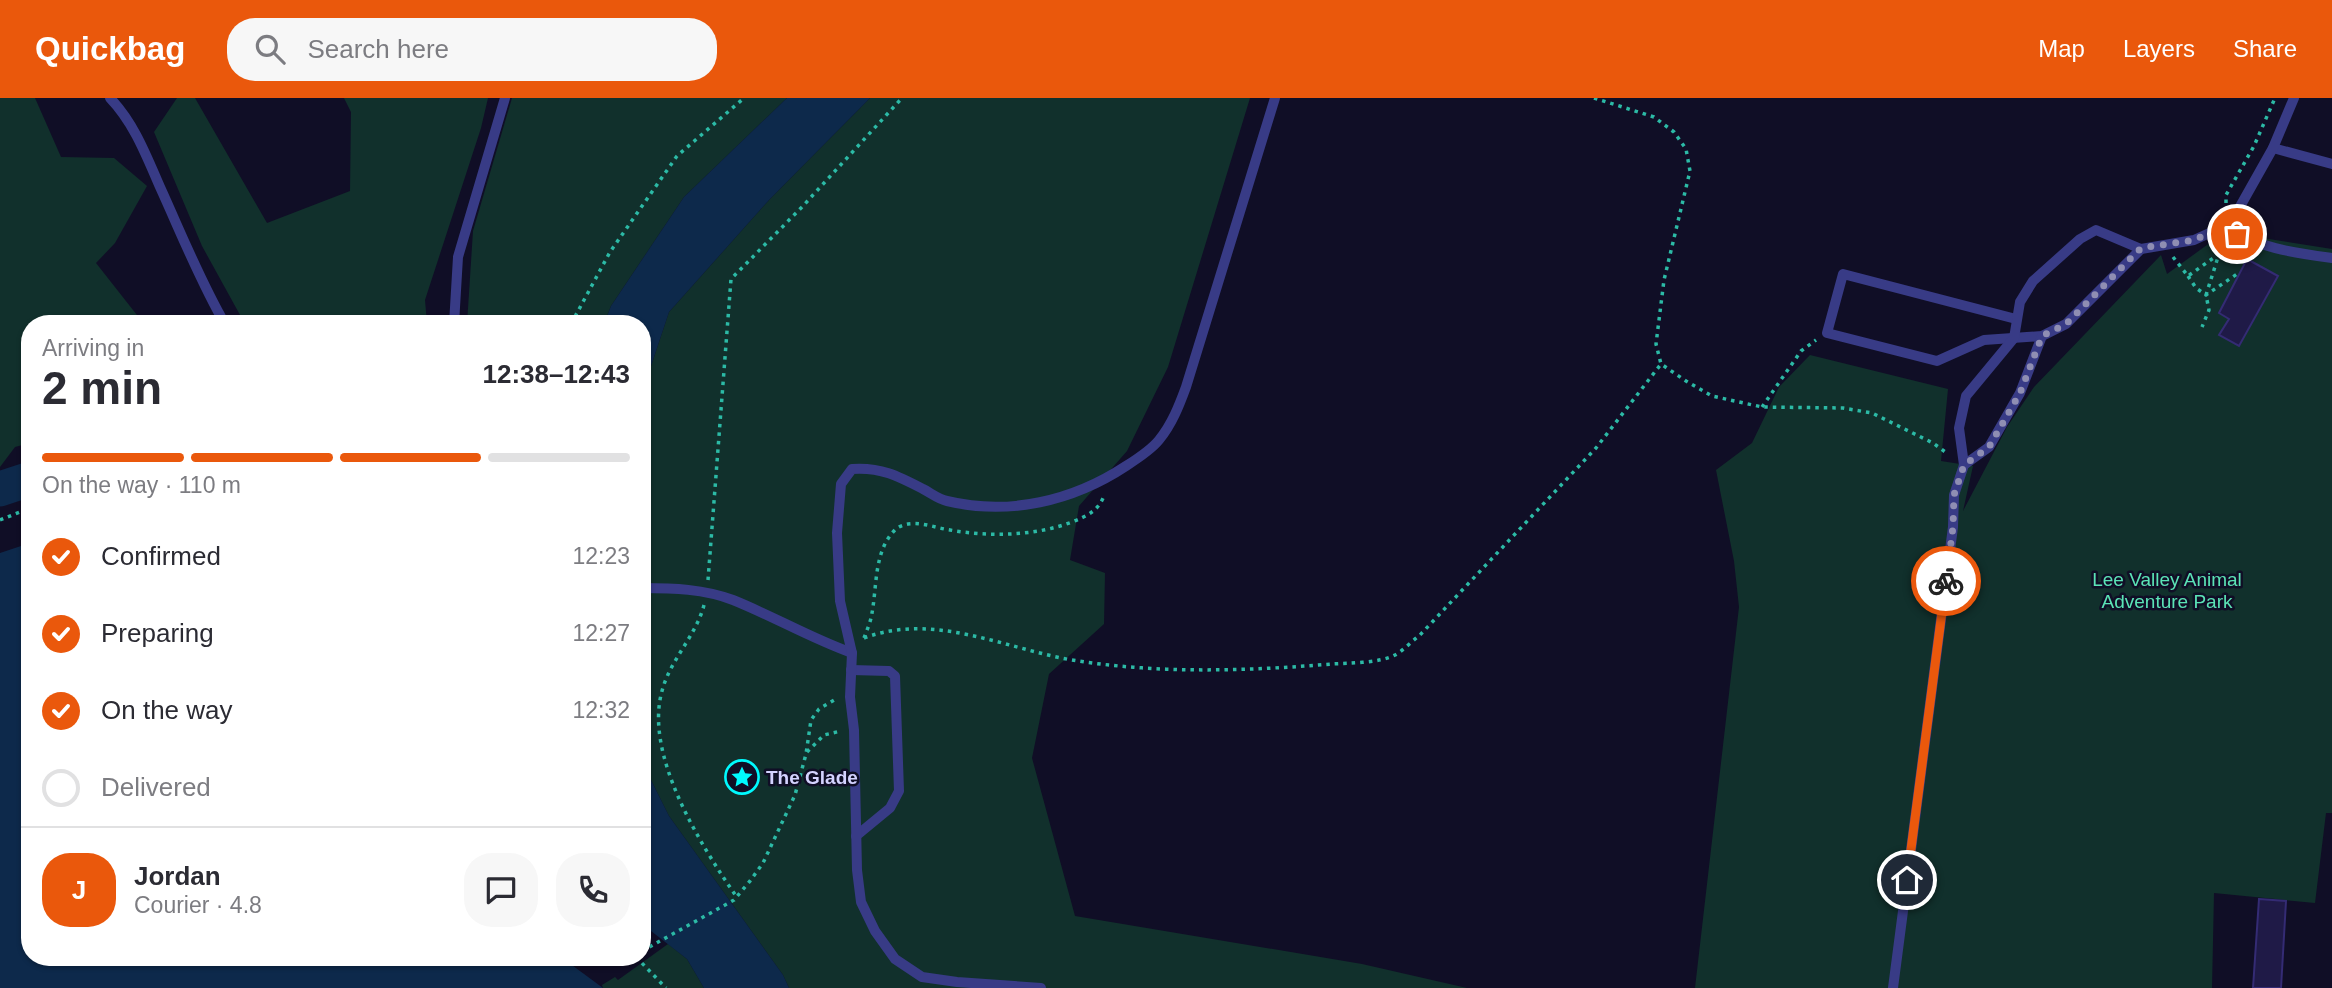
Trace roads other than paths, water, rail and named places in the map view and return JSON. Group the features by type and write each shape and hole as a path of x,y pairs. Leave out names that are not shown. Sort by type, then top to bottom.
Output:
{"lane":[{"path":"110,98 123,112 141,142 189,252 220,315"},
{"path":"455,315 458,257 505,98"},
{"path":"1041,988 922,977 895,959 875,932 861,902 857,870 854,730 850,697 852,653 840,601 837,533 841,484 852,469 873,468 898,476 942,500 969,506 1031,505 1086,489 1136,460 1159,441 1175,415 1186,387 1275,98"},
{"path":"1893,988 1953,527 1954,495 1964,465 1959,428 1966,396 2014,338 2020,302 2033,281 2080,239 2096,230 2141,248 2194,240 2225,226 2233,219 2273,148 2294,98"},
{"path":"2273,148 2332,164"},
{"path":"2225,226 2237,234 2284,251 2332,258"},
{"path":"2016,318 1843,274 1827,333 1937,361 1984,340 2042,336 2066,324 2141,248"},
{"path":"1964,465 1989,447 2020,393 2042,336"},
{"path":"651,588 680,588 732,599 818,641 852,653"},
{"path":"851,670 889,671 895,676 899,791 890,808 856,836"}],"water":[{"path":"787,98 870,98 769,200 669,312 651,366 651,315 608,315 684,197"},
{"path":"21,546 21,966 573,966 603,988 0,988 0,553"},
{"path":"651,780 669,816 783,975 789,988 704,988 687,959 651,931"}],"waterway":[{"path":"0,489 21,482"}],"place":[{"name":"The Glade","path":"742,777"}],"park label":[{"name":"Lee Valley Animal Adventure Park","path":"2167,590"}]}
